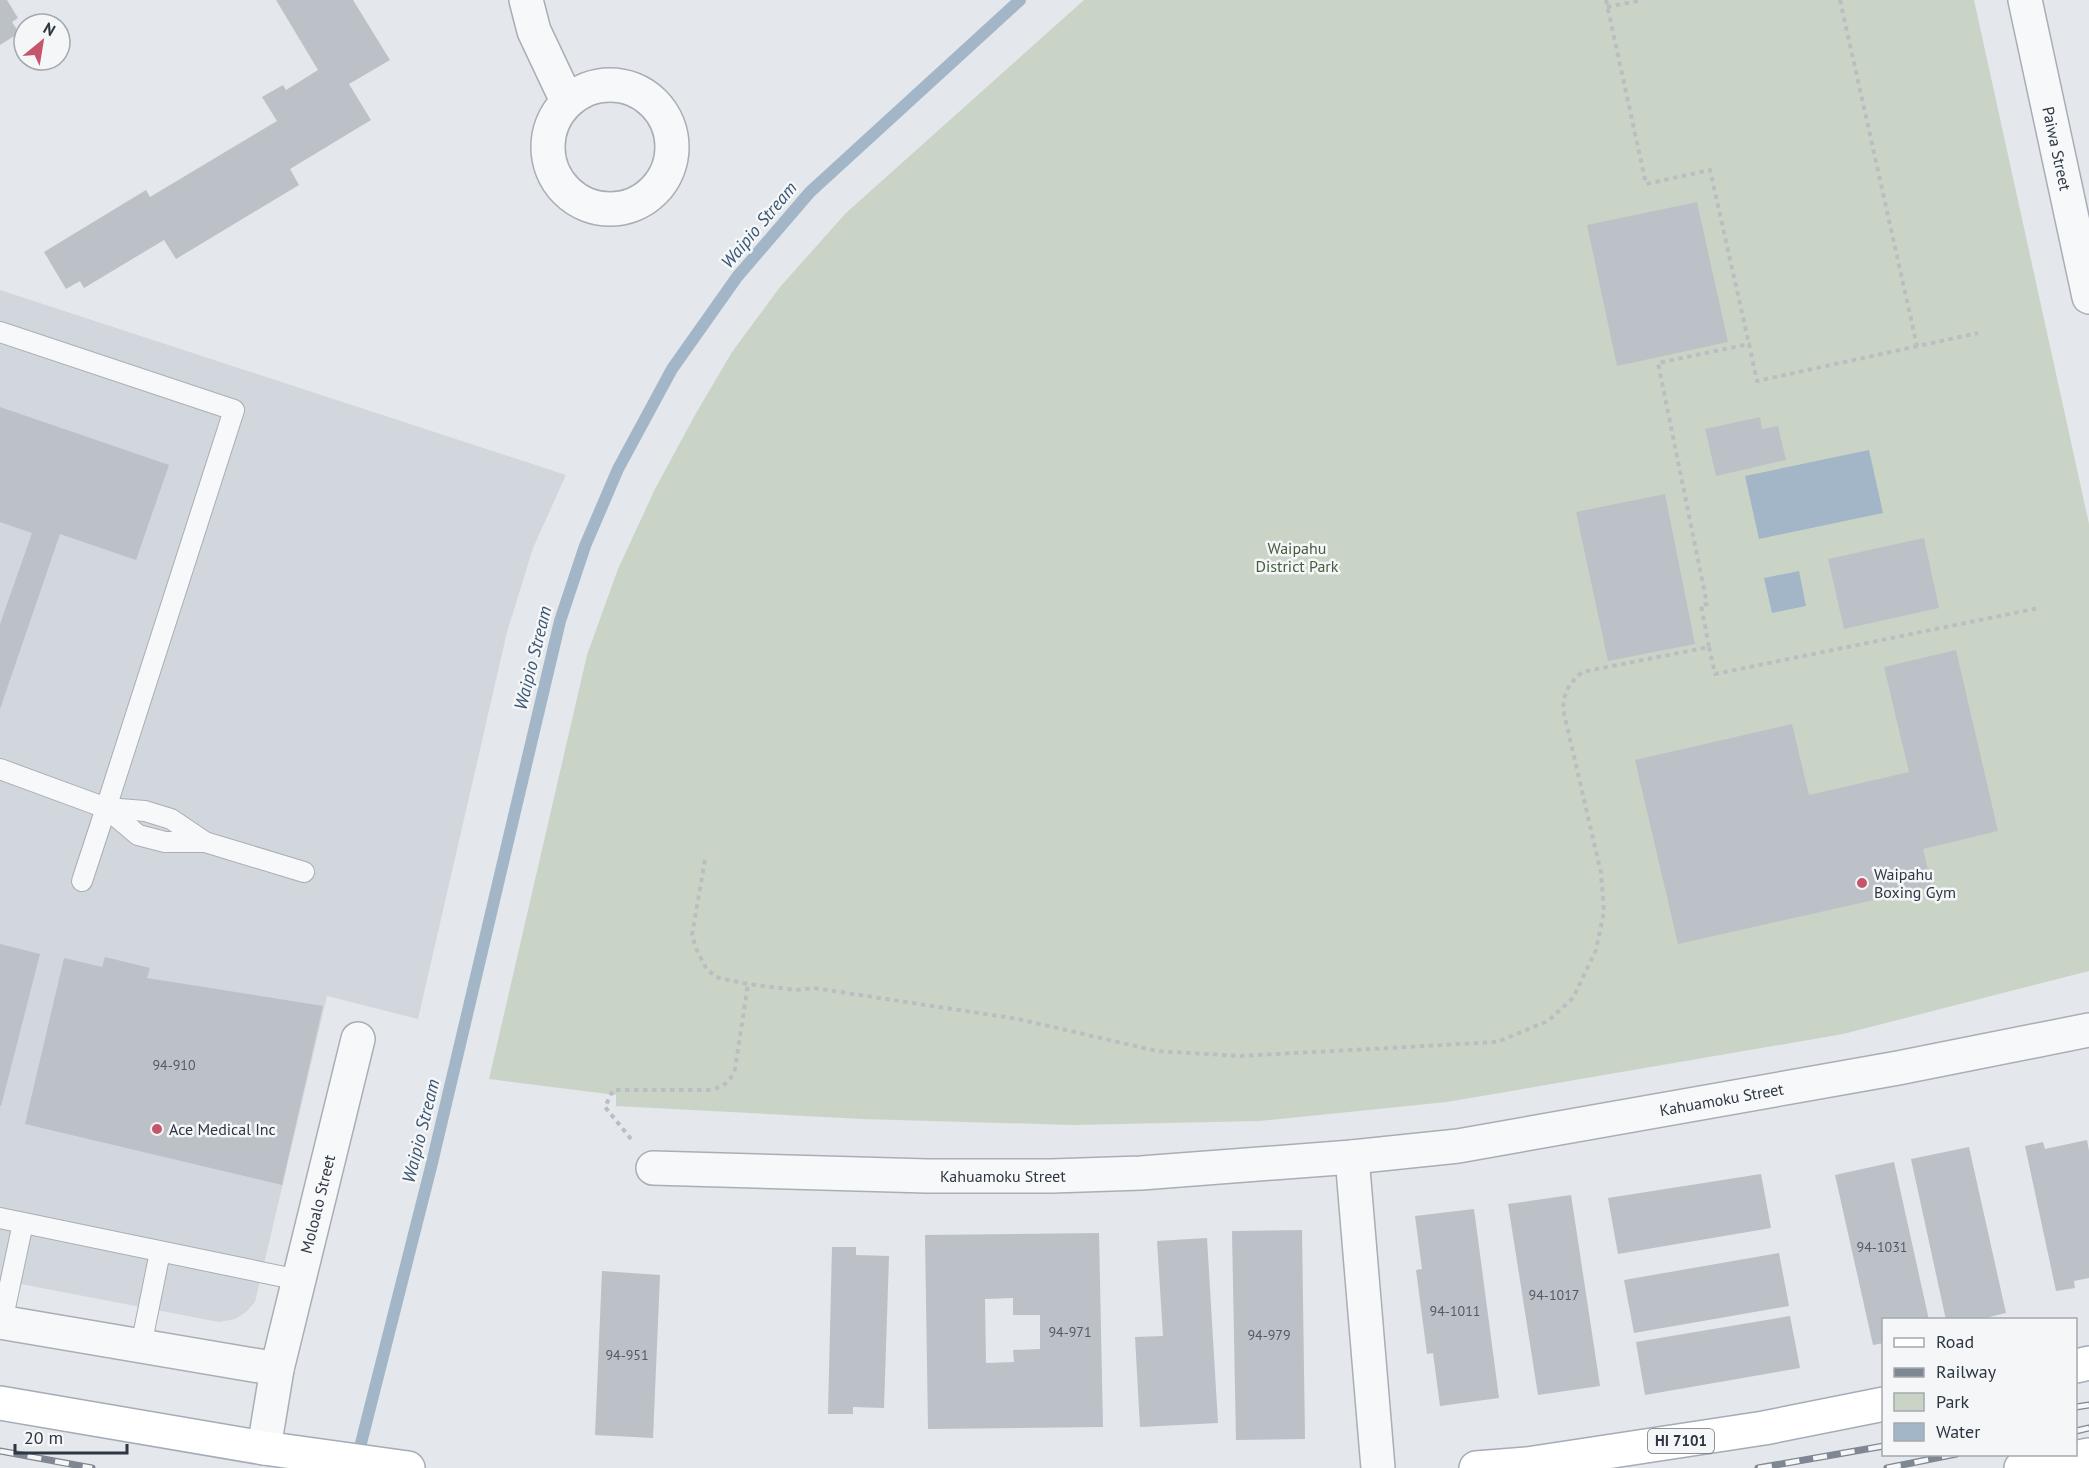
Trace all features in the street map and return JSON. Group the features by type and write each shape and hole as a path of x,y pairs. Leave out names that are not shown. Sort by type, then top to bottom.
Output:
{"main road":[{"path":"0,1403 264,1448 402,1467"},
{"name":"HI 7101","path":"1476,1468 1527,1464 1764,1428 1882,1404"},
{"path":"2021,1468 2089,1455"}],"street":[{"path":"526,0 534,31 567,101"},
{"name":"Paiwa Street","path":"2025,0 2089,297"},
{"name":"Kahuamoku Street","path":"653,1168 927,1176 1052,1176 1141,1173 1352,1157 1458,1146 1898,1068 2089,1030"},
{"name":"Moloalo Street","path":"264,1448 277,1369 358,1039"},
{"path":"1352,1157 1378,1468"},
{"path":"1,1322 277,1369"}],"lane":[{"path":"0,332 234,410 82,881"},
{"path":"0,769 106,808 145,811 171,819 205,842 304,872"},
{"path":"0,1218 299,1280"},
{"path":"1,1322 23,1223"},
{"path":"141,1346 160,1252"}],"path":[{"path":"1606,0 1646,184 1710,170 1757,381 1978,333"},
{"path":"1607,7 1642,0"},
{"path":"1840,0 1917,346"},
{"path":"1749,344 1658,363 1707,604 1701,605 1715,674 2039,608"},
{"path":"705,861 692,935 696,951 707,970 719,978 796,990 814,988 1018,1019 1157,1051 1241,1056 1497,1042 1548,1021 1573,998 1596,950 1604,912 1601,873 1563,709 1564,695 1570,683 1582,672 1709,647"},
{"path":"653,1168 605,1107 613,1090 709,1090 722,1087 731,1080 735,1069 748,984"}],"shaded area":[{"path":"0,290 566,475 533,548 507,632 418,1019 327,996 255,1302 235,1319 219,1322 0,1280"}],"green space":[{"name":"Waipahu District Park","path":"1084,0 1974,0 2089,524 2089,971 1843,1034 1447,1102 1259,1121 1074,1125 862,1119 616,1106 616,1095 489,1079 587,655 618,569 655,489 695,415 732,352 780,287 846,213"}],"water":[{"path":"1869,450 1883,513 1759,539 1745,476"},
{"path":"1799,571 1806,606 1772,613 1764,578"}],"building":[{"path":"0,0 7,0 14,12 12,12 12,37 0,45"},
{"path":"276,0 353,0 390,60 349,84 371,120 290,169 299,185 176,259 164,240 84,288 80,281 66,289 44,252 146,190 150,197 277,121 262,97 283,85 286,90 318,70"},
{"path":"1697,202 1728,342 1617,366 1587,225"},
{"path":"0,407 169,465 136,560 60,534 0,709 0,624 32,533 0,522"},
{"path":"1760,417 1762,429 1778,426 1786,460 1716,476 1705,429"},
{"path":"1665,494 1695,644 1608,661 1576,512"},
{"path":"1924,538 1939,608 1844,629 1828,559"},
{"path":"1956,650 1998,831 1923,849 1932,887 1678,944 1635,760 1792,724 1809,795 1909,772 1884,667"},
{"path":"0,944 40,954 1,1106 0,1106"},
{"path":"105,957 150,968 147,978 323,1006 282,1185 25,1124 64,958 102,967"},
{"path":"2087,1140 2089,1151 2089,1278 2074,1281 2075,1288 2056,1291 2025,1146 2043,1142 2045,1149"},
{"path":"1969,1147 2006,1313 1985,1318 1946,1318 1911,1159"},
{"path":"1894,1162 1929,1318 1882,1318 1882,1343 1873,1345 1835,1175"},
{"path":"1761,1174 1771,1228 1618,1254 1608,1198"},
{"path":"1571,1195 1600,1386 1538,1395 1508,1204"},
{"path":"1474,1209 1499,1398 1440,1406 1433,1353 1427,1354 1416,1270 1422,1269 1415,1216"},
{"path":"1302,1230 1305,1439 1236,1440 1232,1231"},
{"path":"1099,1233 1103,1427 928,1429 925,1235","holes":["1013,1298 1013,1315 1040,1315 1040,1349 1013,1350 1014,1362 986,1363 985,1299"]},
{"path":"1207,1238 1218,1423 1140,1427 1135,1337 1163,1336 1157,1241"},
{"path":"832,1247 856,1247 856,1255 889,1256 884,1408 853,1407 853,1414 828,1414"},
{"path":"1779,1253 1789,1306 1634,1333 1624,1280"},
{"path":"602,1271 660,1275 653,1438 595,1435"},
{"path":"1790,1316 1800,1368 1645,1395 1636,1342"}],"waterway":[{"name":"Waipio Stream","path":"357,1459 432,1163 560,621 585,546 618,469 672,369 737,277 810,192 1020,0"}],"railway":[{"path":"2077,1407 2089,1405"},
{"path":"2077,1431 2089,1428"},
{"path":"1758,1468 1882,1446"},
{"path":"0,1451 92,1468"},
{"path":"1887,1468 1946,1456"}],"place":[{"name":"Waipahu Boxing Gym","path":"1862,883"},
{"name":"Ace Medical Inc","path":"157,1129"}]}
